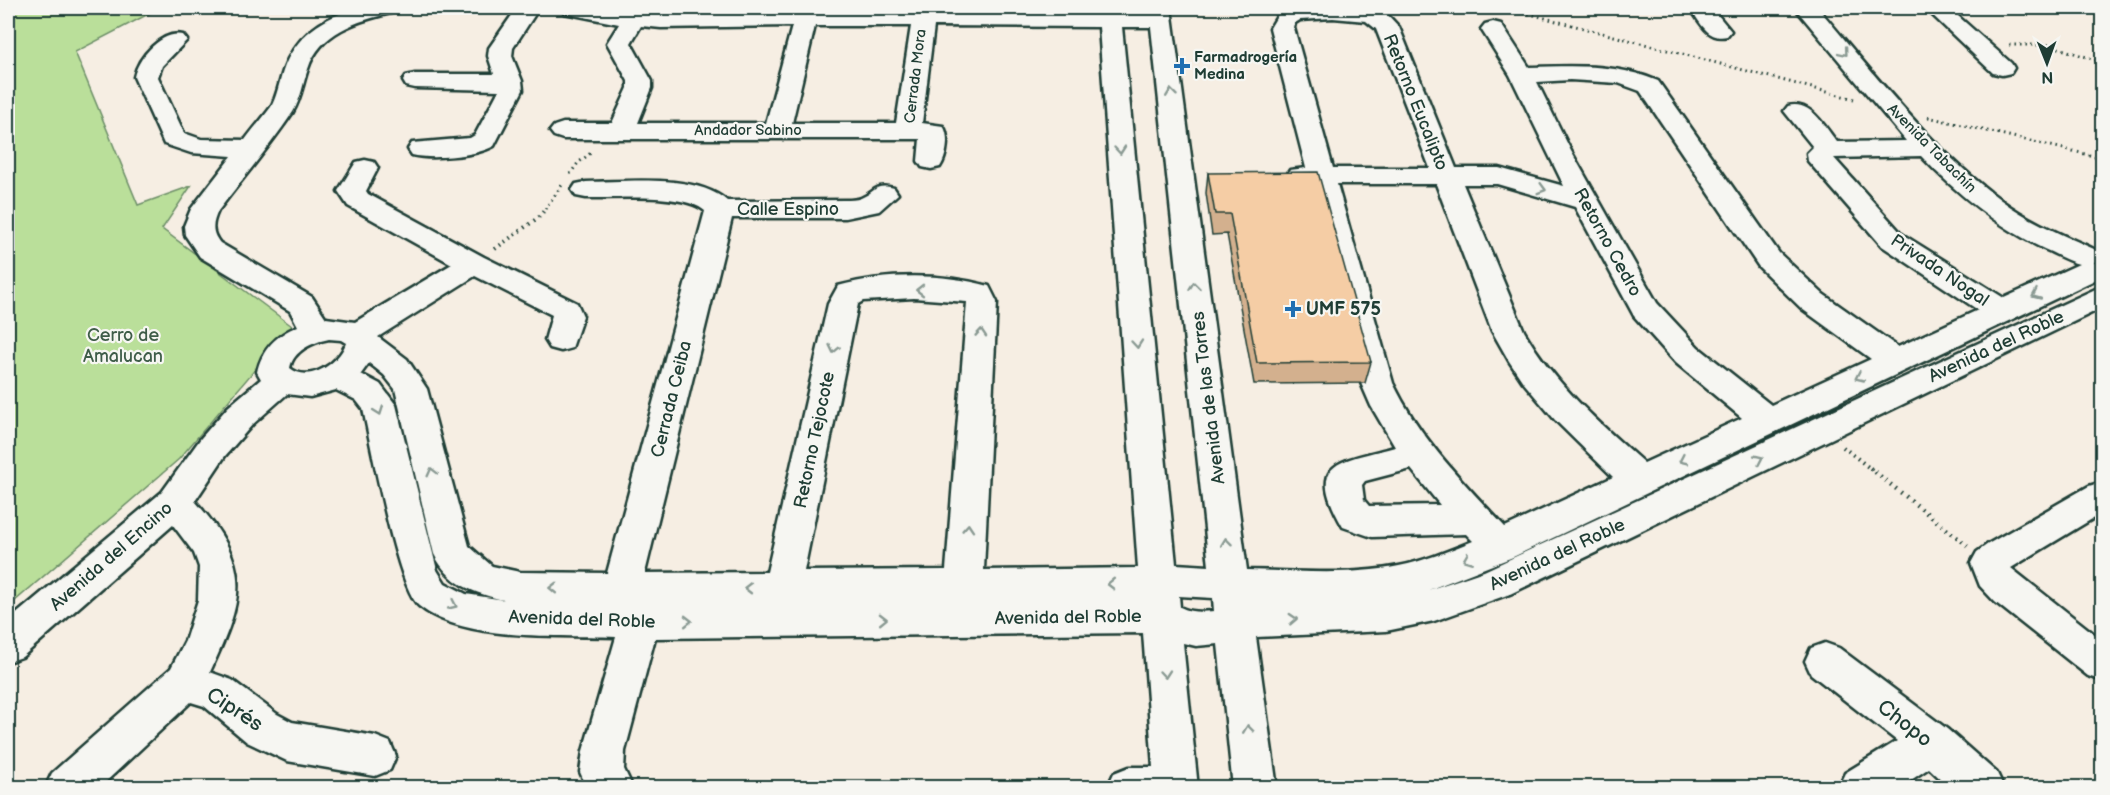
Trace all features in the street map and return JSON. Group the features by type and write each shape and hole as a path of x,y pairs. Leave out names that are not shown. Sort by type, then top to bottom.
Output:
{"street":[{"path":"315,331 309,315 301,304 210,250 200,239 197,224 205,209 289,97 299,60 309,43 320,32 338,22 383,8"},
{"path":"421,149 476,145 485,140 511,90 510,81 500,56 501,48 528,8"},
{"path":"572,8 805,20 922,20 1161,14"},
{"path":"1701,8 1719,31"},
{"name":"Avenida Tabachín","path":"1806,8 1892,109 1929,148 1993,207 2029,230 2097,267"},
{"name":"Avenida Tabachín","path":"1831,8 1962,155 2010,198 2097,267"},
{"path":"1936,8 2002,68"},
{"name":"Retorno Eucalipto","path":"1500,546 1418,454 1389,411 1377,382 1320,176 1282,27 1288,11 1362,13 1379,18 1387,27 1445,175 1521,357 1541,385 1565,411 1639,480"},
{"path":"622,130 640,88 640,81 619,43 634,12"},
{"path":"1109,14 1176,787 1129,788"},
{"name":"Avenida de las Torres","path":"1161,14 1192,177 1233,604 1256,788"},
{"name":"Retorno Cedro","path":"1500,18 1522,75 1558,151 1645,309 1663,333 1693,361 1767,420"},
{"path":"777,130 805,20"},
{"name":"Cerrada Mora","path":"908,131 922,20"},
{"path":"175,40 146,71 146,77 173,138 181,143 197,146 252,148"},
{"path":"1522,75 1617,74 1633,78 1649,86 1769,260 1810,301 1895,360"},
{"path":"415,81 510,81"},
{"path":"1797,111 1830,150 1929,148"},
{"name":"Andador Sabino","path":"562,131 934,131"},
{"name":"Cerrada Mora","path":"931,161 934,131"},
{"name":"Privada Nogal","path":"1830,150 1820,153 1821,161 1892,240 1912,255 2001,310"},
{"path":"1499,176 1558,151"},
{"path":"365,168 352,191 358,200 474,264 566,310 568,316 561,340"},
{"path":"1274,176 1499,176 1584,201"},
{"name":"Calle Espino","path":"586,190 682,191 707,198 720,209 845,209 869,206 884,194"},
{"name":"Cerrada Ceiba","path":"611,788 602,772 604,751 631,605 720,209"},
{"path":"359,338 346,329 329,328 297,338 282,349 273,361 273,372 280,381 295,385 336,376 356,359 359,338 474,264"},
{"name":"Avenida del Roble","path":"1158,600 1173,579 1192,578 1212,580 1233,604 1386,614 1434,605 1497,583 1821,429 2097,267"},
{"name":"Avenida del Roble","path":"336,376 368,392 379,405 419,572 431,594 459,609 503,617 782,588 964,586 1158,600 1182,627 1198,630 1217,628 1233,604 1398,582 1439,571 1500,546 2097,267"},
{"name":"Retorno Tejocote","path":"782,588 843,304 849,293 868,290 962,290 978,293 982,302 964,586"},
{"name":"Avenida del Roble","path":"359,338 389,359 402,372 411,389 453,554 481,579 520,588 631,605 1158,600"},
{"name":"Avenida del Encino","path":"8,645 175,502 213,447 240,416 280,381"},
{"path":"1418,454 1354,471 1343,480 1347,502 1356,517 1372,522 1475,519"},
{"path":"2102,498 2001,555 1992,569 2009,591 2103,663"},
{"name":"Ciprés","path":"175,502 211,548 219,569 219,600 209,632 185,681 218,693 262,728 287,741 375,756"},
{"name":"Chopo","path":"1825,662 1932,743 1982,788"},
{"path":"67,788 185,681"},
{"path":"1860,788 1932,743"}],"path":[{"path":"1500,18 1892,109"},
{"path":"1978,46 2049,45 2103,62"},
{"path":"1927,117 2103,158"},
{"path":"474,264 539,217 578,163 622,130"},
{"path":"1821,429 1992,569"}],"green space":[{"name":"Cerro de Amalucan","path":"8,8 160,8 75,52 138,205 191,186 162,229 292,326 179,459 8,607"}],"building":[{"name":"UMF 575","path":"1318,172 1371,362 1257,363 1230,214 1215,214 1208,173"}],"place":[{"name":"Farmadrogería Medina","path":"1182,66"},
{"name":"UMF 575","path":"1293,309"}]}
